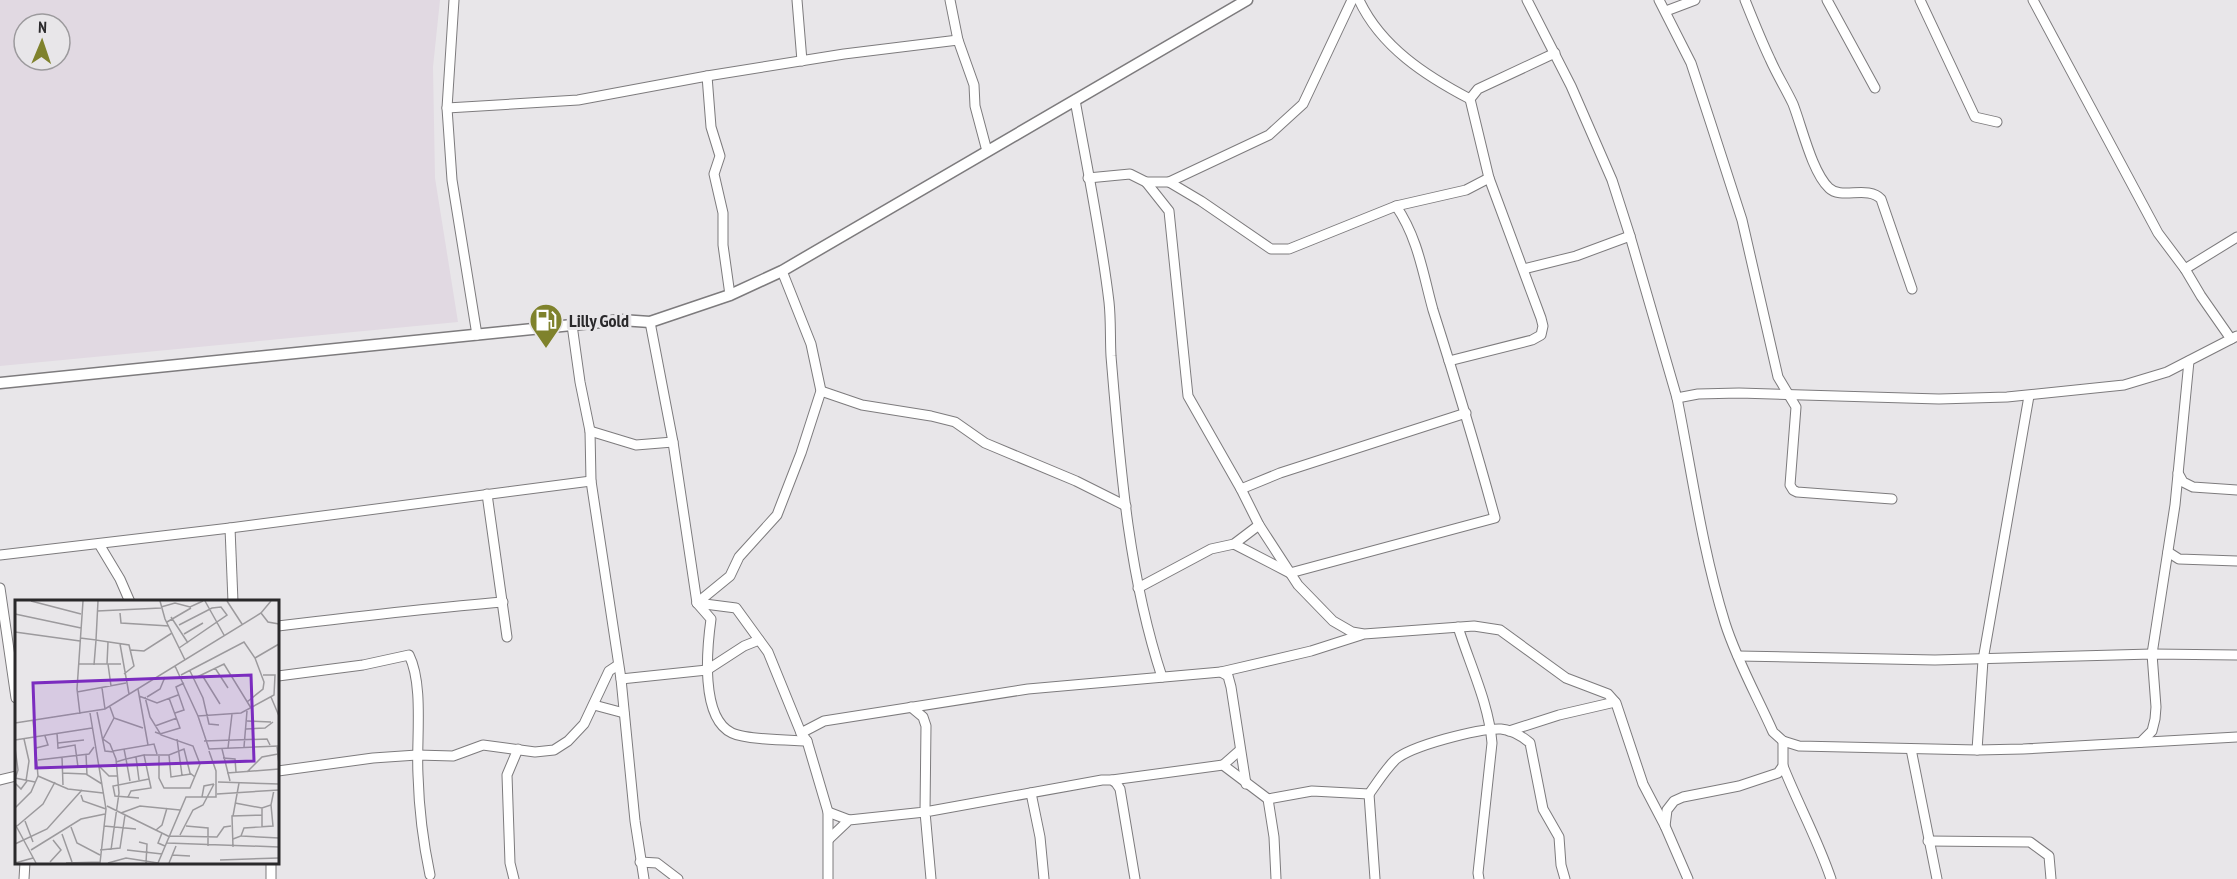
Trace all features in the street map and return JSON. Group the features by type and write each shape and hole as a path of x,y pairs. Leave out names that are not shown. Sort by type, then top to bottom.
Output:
{"main road":[{"path":"0,383 621,320 650,322 730,295 782,271 1247,0"}],"street":[{"path":"454,0 447,108 452,180 477,335"},
{"path":"797,0 802,61"},
{"path":"950,0 958,40 974,85 975,106 987,151"},
{"path":"1146,182 1169,182 1269,135 1303,104 1352,0"},
{"path":"1359,0 1366,15 1390,45 1439,83 1470,99 1489,178 1543,326 1541,334 1532,340 1449,361"},
{"path":"1527,0 1554,52 1612,180 1677,398 1705,545 1725,623 1773,732 1783,741 1799,746 1977,750 2023,750 2237,737"},
{"path":"1659,0 1690,63 1742,220 1778,377 1796,407 1790,485 1797,492 1892,499"},
{"path":"1666,11 1695,0"},
{"path":"1745,0 1770,61 1792,102 1812,160 1829,188 1835,192 1868,193 1877,195 1881,199 1912,289"},
{"path":"1827,0 1875,88"},
{"path":"1920,0 1975,117 1997,122"},
{"path":"1677,398 1698,394 1788,394 1939,399 2030,396 2124,385 2168,372 2234,337 2201,296 2186,269 2158,234 2033,0"},
{"path":"447,108 578,100 707,76 958,40"},
{"path":"1470,99 1478,89 1554,52"},
{"path":"707,76 711,127 720,156 714,174 723,213 723,244 730,295"},
{"path":"1075,100 1109,304 1111,354 1126,506 1138,588 1150,641 1162,677"},
{"path":"1088,178 1130,174 1146,182 1169,211 1188,396 1241,489 1258,525 1298,585 1333,621 1352,632 1364,634"},
{"path":"1169,182 1271,249 1289,249 1396,206 1466,190 1489,178"},
{"path":"1234,544 1290,573 1495,518 1413,235 1396,206"},
{"path":"1524,269 1576,256 1630,236"},
{"path":"2186,269 2237,237"},
{"path":"697,603 730,576 739,556 777,515 801,453 820,391 811,344 782,271"},
{"path":"650,322 673,442 697,603 711,619 707,670 710,692 718,720 732,733 744,737 804,737 824,721 1028,688 1221,672 1311,651 1364,634 1474,626 1500,630 1566,678 1608,694 1615,702 1643,784 1665,826 1688,879"},
{"path":"572,325 590,432 591,482 621,679 640,862 644,879"},
{"path":"2141,742 2152,731 2155,719 2152,654 2175,505 2189,361"},
{"path":"820,391 862,405 944,418 972,432 985,443 1076,481 1126,506"},
{"path":"1977,750 1983,660 2030,396"},
{"path":"1241,489 1281,473 1466,413"},
{"path":"590,432 636,445 673,442"},
{"path":"2178,473 2183,482 2193,487 2237,490"},
{"path":"0,555 591,482"},
{"path":"2175,505 2184,492 2193,487"},
{"path":"487,494 507,637"},
{"path":"1138,588 1211,549 1234,544 1258,525"},
{"path":"230,528 233,600"},
{"path":"99,544 120,579 129,600"},
{"path":"2168,552 2179,559"},
{"path":"2166,565 2179,559 2237,561"},
{"path":"0,588 15,682"},
{"path":"279,626 377,616 418,608 503,602"},
{"path":"697,603 736,608 768,652 804,737 828,812 828,879"},
{"path":"1458,627 1491,730 1492,743 1479,879"},
{"path":"621,679 707,670 744,646 759,640"},
{"path":"1738,656 1983,660 2152,654 2237,655"},
{"path":"279,676 363,665 409,656 416,676 417,755 422,838 430,875"},
{"path":"279,771 373,758 417,755 453,756 483,745 546,752 559,748 584,724 609,671 618,665"},
{"path":"1221,672 1228,676 1232,687 1246,784"},
{"path":"1375,879 1370,794 1395,760 1408,752 1455,736 1491,730 1509,731 1559,715 1615,702"},
{"path":"594,705 624,713"},
{"path":"911,707 923,717 926,726 925,812 931,879"},
{"path":"1509,731 1530,743 1543,809 1559,837 1561,865 1565,879"},
{"path":"1783,741 1783,766 1831,879"},
{"path":"514,879 510,863 507,775 518,749"},
{"path":"1911,749 1936,879"},
{"path":"828,812 849,820 925,812 1080,783 1223,765 1240,750"},
{"path":"1223,765 1268,799 1311,791 1370,794"},
{"path":"1665,826 1667,810 1674,801 1683,797 1739,786 1778,774 1783,766"},
{"path":"0,780 15,776"},
{"path":"1112,780 1120,789 1136,879"},
{"path":"1031,793 1040,837 1044,879"},
{"path":"1268,799 1274,837 1276,879"},
{"path":"829,839 849,820"},
{"path":"1929,840 2030,842 2049,856 2050,879"},
{"path":"640,862 657,863 678,879"},
{"path":"24,879 26,864"}],"shaded area":[{"path":"0,0 440,0 433,67 435,178 458,322 0,366"}],"place":[{"name":"Lilly Gold","path":"546,349"}]}
